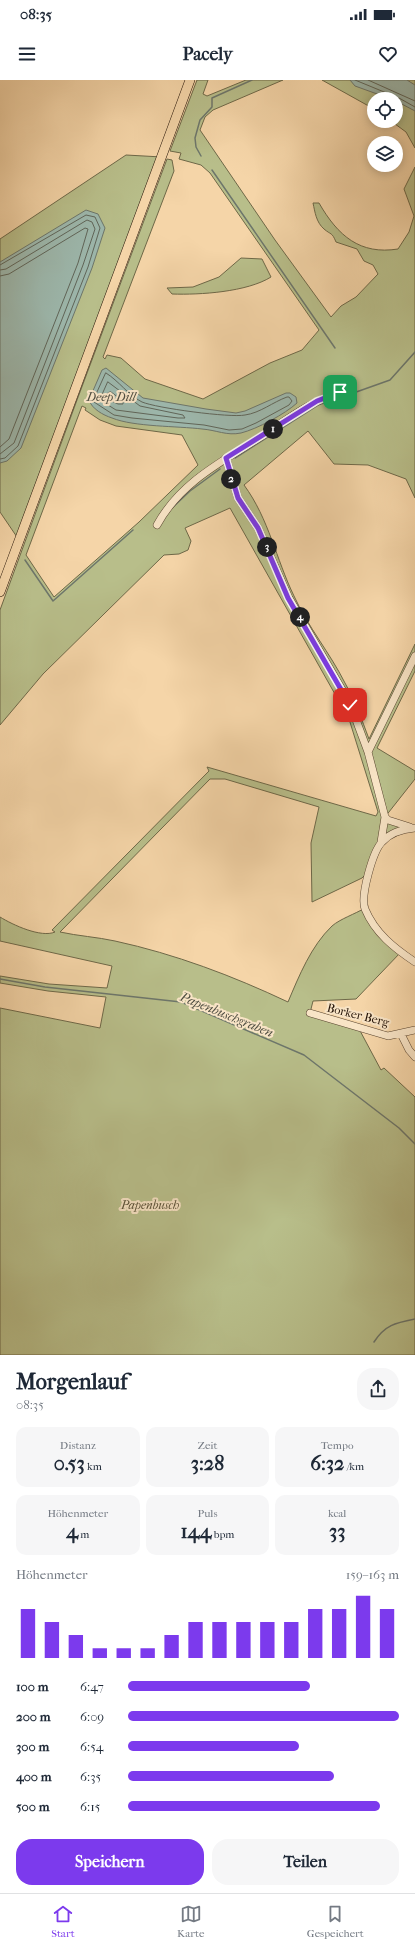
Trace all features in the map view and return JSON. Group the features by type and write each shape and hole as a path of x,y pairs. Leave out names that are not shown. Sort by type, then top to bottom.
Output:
{"main road":[{"path":"0,592 190,80"}],"street":[{"path":"157,525 163,513 186,487 206,471 317,401 340,392"},
{"path":"226,458 238,498 258,528 288,598 344,693 355,717 368,752 385,817 381,842 369,871 363,896 365,908 384,939 415,962"},
{"path":"368,752 415,656"},
{"path":"385,817 388,820 415,828"},
{"path":"381,842 394,833 405,829 415,828"},
{"name":"Borker Berg","path":"310,1013 388,1036 415,1030"},
{"name":"Borker Berg","path":"401,1034 409,1050 415,1057"}],"green space":[{"name":"Papenbusch","path":"197,80 208,80 203,94 207,96 246,80 283,80 213,110 205,117 200,130 275,240 331,317 341,306 356,297 378,274 373,265 364,261 357,249 336,242 332,235 321,226 316,217 313,203 319,203 334,225 351,241 372,249 398,249 409,232 414,216 404,189 415,167 415,498 406,479 368,465 334,464 308,431 244,485 260,511 288,582 300,607 349,690 369,739 415,644 415,671 377,748 415,771 415,779 385,817 415,828 381,842 369,871 362,878 312,902 311,843 319,807 225,779 210,779 60,932 115,941 160,952 246,983 288,1002 306,962 325,934 335,923 365,908 374,926 401,952 356,999 313,1001 310,1013 358,1027 381,1070 384,1068 415,1097 415,1355 0,1355 0,1008 100,1028 106,997 48,991 0,983 0,976 49,984 107,988 112,966 0,941 0,917 27,930 42,933 55,932 52,930 209,771 207,767 376,816 378,812 349,719 230,508 185,528 191,541 188,550 179,554 164,555 43,674 0,725 0,610 167,159 172,160 174,171 103,357 105,359 107,355 121,358 145,379 203,399 270,363 302,350 319,330 210,173 201,165 179,159 181,153 170,151","holes":["82,406 86,408 85,410 100,420 116,426 182,435 198,465 139,522 54,597 26,555"]},
{"path":"322,80 415,80 415,148 406,132 401,128 403,128 403,92 367,92 367,105"},
{"path":"126,155 162,157 19,540 0,512 0,239"},
{"path":"241,258 262,259 271,277 249,286 223,292 172,294 167,288 193,287 219,277"}],"water":[{"path":"350,80 407,80 415,85 415,111 403,105 403,92 372,92 355,86"},
{"path":"86,210 98,214 105,228 92,268 21,448 7,461 0,463 0,262"},
{"name":"Deep Dill","path":"106,368 143,398 236,413 245,411 286,393 290,393 296,397 297,403 263,425 236,434 121,421 98,411 89,400 102,370"}],"waterway":[{"path":"201,156 196,147 195,138 200,120 212,107 212,98 252,80"},
{"path":"212,170 335,348"},
{"path":"345,396 390,380 415,352"},
{"path":"235,458 318,405 340,397"},
{"path":"172,508 190,491 220,469"},
{"path":"25,560 53,601 133,530"},
{"name":"Papenbuschgraben","path":"0,979 45,987 181,1002 304,1055 399,1128 415,1144"},
{"name":"Papenbuschgraben","path":"374,1342 387,1328 415,1319"}],"route":[{"path":"340,392 317,401 226,458 238,498 251,515 258,528 288,598 350,705"}]}
